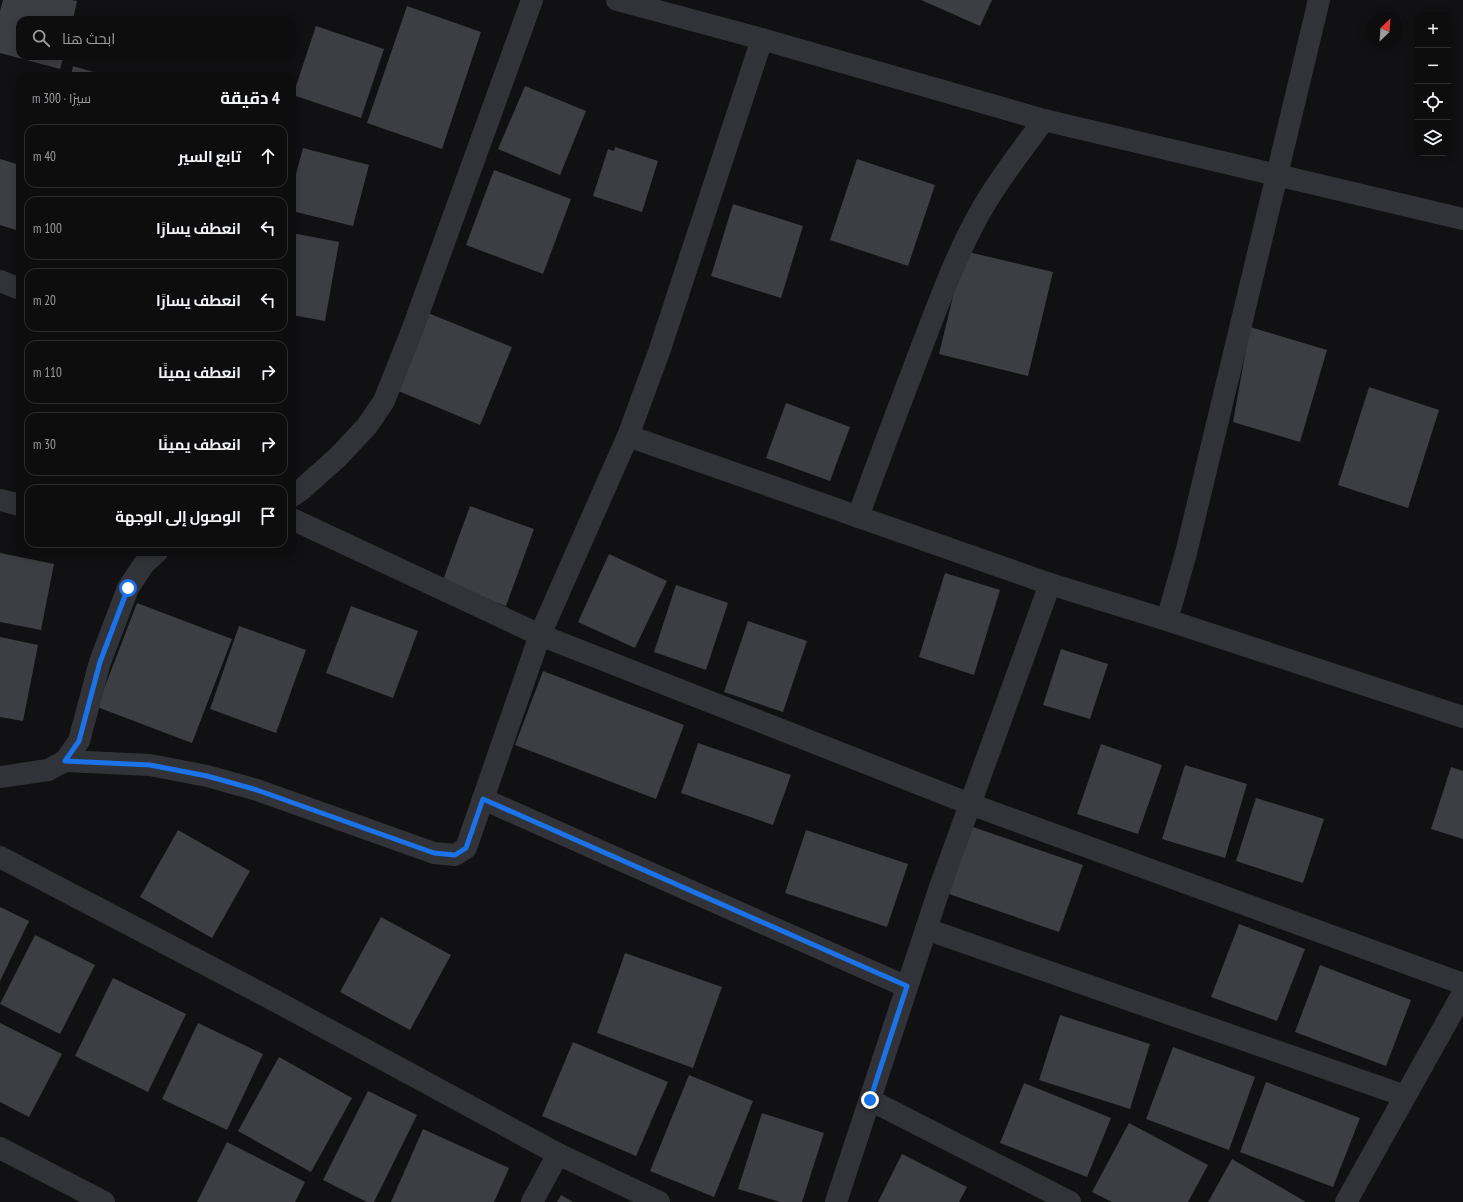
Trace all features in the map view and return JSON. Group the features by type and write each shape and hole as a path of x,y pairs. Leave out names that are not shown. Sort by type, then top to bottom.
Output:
{"street":[{"path":"296,493 338,457 367,426 384,401 413,328 532,0"},
{"path":"617,0 762,39 1044,120 1463,219"},
{"path":"1167,620 1186,553 1319,0"},
{"path":"65,761 150,765 207,776 257,790 434,853 455,855 466,848 540,635 628,436 659,352 762,39"},
{"path":"858,517 879,458 948,279 986,203 1020,152 1044,120"},
{"path":"0,281 16,287"},
{"path":"628,436 1050,584 1167,620 1463,717"},
{"path":"0,500 16,504"},
{"path":"296,521 540,635 970,804 1463,984"},
{"path":"0,777 48,770 65,761 79,741 100,662 128,588 144,564 153,556"},
{"path":"836,1202 940,886 1050,584"},
{"path":"483,799 907,986"},
{"path":"0,857 268,997 558,1154 659,1202"},
{"path":"926,929 1405,1096"},
{"path":"1346,1202 1463,993"},
{"path":"870,1100 1070,1202"},
{"path":"0,1148 104,1202"},
{"path":"532,1202 558,1154"}],"building":[{"path":"3,0 77,1 74,16 16,16 16,57 0,53 0,11"},
{"path":"921,0 992,0 980,26"},
{"path":"407,6 481,32 442,149 367,123"},
{"path":"316,26 384,49 361,118 296,96 296,86"},
{"path":"26,60 63,60 60,69"},
{"path":"73,66 94,72 72,72"},
{"path":"525,86 586,111 560,175 498,149"},
{"path":"615,147 658,161 642,212 593,196 608,149 614,151"},
{"path":"303,148 369,165 353,226 296,212 296,174"},
{"path":"0,159 16,164 16,230 0,225"},
{"path":"857,159 935,185 908,266 830,240"},
{"path":"494,170 571,199 543,274 466,245"},
{"path":"733,204 803,226 781,298 711,276"},
{"path":"296,234 339,242 325,321 296,316"},
{"path":"964,251 1053,272 1028,376 939,354"},
{"path":"428,313 512,347 480,425 396,390"},
{"path":"1250,327 1327,350 1300,442 1233,422"},
{"path":"1369,387 1439,410 1408,508 1338,485"},
{"path":"786,403 850,427 830,481 766,458"},
{"path":"470,506 534,529 506,606 442,583"},
{"path":"0,553 54,564 41,630 0,622"},
{"path":"609,554 667,581 635,648 578,622"},
{"path":"945,573 1000,590 974,675 919,657"},
{"path":"676,585 728,603 706,670 654,652"},
{"path":"137,603 232,639 192,743 97,707"},
{"path":"351,606 418,631 393,698 326,673"},
{"path":"748,621 807,641 783,712 724,692"},
{"path":"239,626 306,650 276,733 210,709"},
{"path":"0,637 38,645 23,721 0,717"},
{"path":"1061,649 1108,664 1090,719 1043,705"},
{"path":"543,671 684,725 656,799 515,745"},
{"path":"698,743 791,775 773,825 681,793"},
{"path":"1101,744 1162,765 1138,834 1077,814"},
{"path":"1185,765 1247,784 1225,858 1162,839"},
{"path":"1451,767 1463,771 1463,839 1431,829"},
{"path":"1256,798 1324,819 1303,883 1236,861"},
{"path":"970,826 1083,865 1059,932 946,893"},
{"path":"178,830 250,871 212,938 140,897"},
{"path":"806,830 908,864 887,927 785,893"},
{"path":"0,907 29,921 0,981"},
{"path":"381,917 451,955 410,1030 340,992"},
{"path":"1239,924 1305,949 1277,1021 1211,997"},
{"path":"35,935 95,965 60,1034 0,1004"},
{"path":"625,953 722,987 693,1068 597,1033"},
{"path":"1320,965 1411,1000 1386,1066 1295,1032"},
{"path":"113,978 186,1014 148,1092 75,1056"},
{"path":"1060,1015 1150,1044 1130,1109 1039,1080"},
{"path":"0,1023 62,1054 29,1117 0,1102"},
{"path":"198,1023 263,1054 227,1130 162,1099"},
{"path":"573,1042 668,1082 636,1156 542,1116"},
{"path":"1173,1047 1255,1077 1229,1150 1146,1119"},
{"path":"279,1057 352,1098 311,1172 238,1131"},
{"path":"689,1075 753,1101 714,1197 650,1171"},
{"path":"1266,1082 1360,1118 1333,1187 1240,1152"},
{"path":"1024,1083 1111,1118 1087,1177 1000,1143"},
{"path":"368,1091 417,1115 374,1202 367,1202 323,1180"},
{"path":"762,1113 824,1133 802,1202 780,1202 738,1189"},
{"path":"1129,1123 1208,1165 1188,1202 1112,1202 1092,1192"},
{"path":"423,1129 509,1168 494,1202 391,1202"},
{"path":"227,1142 305,1182 295,1202 197,1202"},
{"path":"902,1154 967,1187 959,1202 878,1202"},
{"path":"1232,1159 1306,1202 1208,1202"},
{"path":"561,1195 573,1202 557,1202"}],"route":[{"path":"128,588 100,662 79,741 65,761 150,765 207,776 257,790 434,853 455,855 466,848 483,799 907,986 870,1100"}]}
